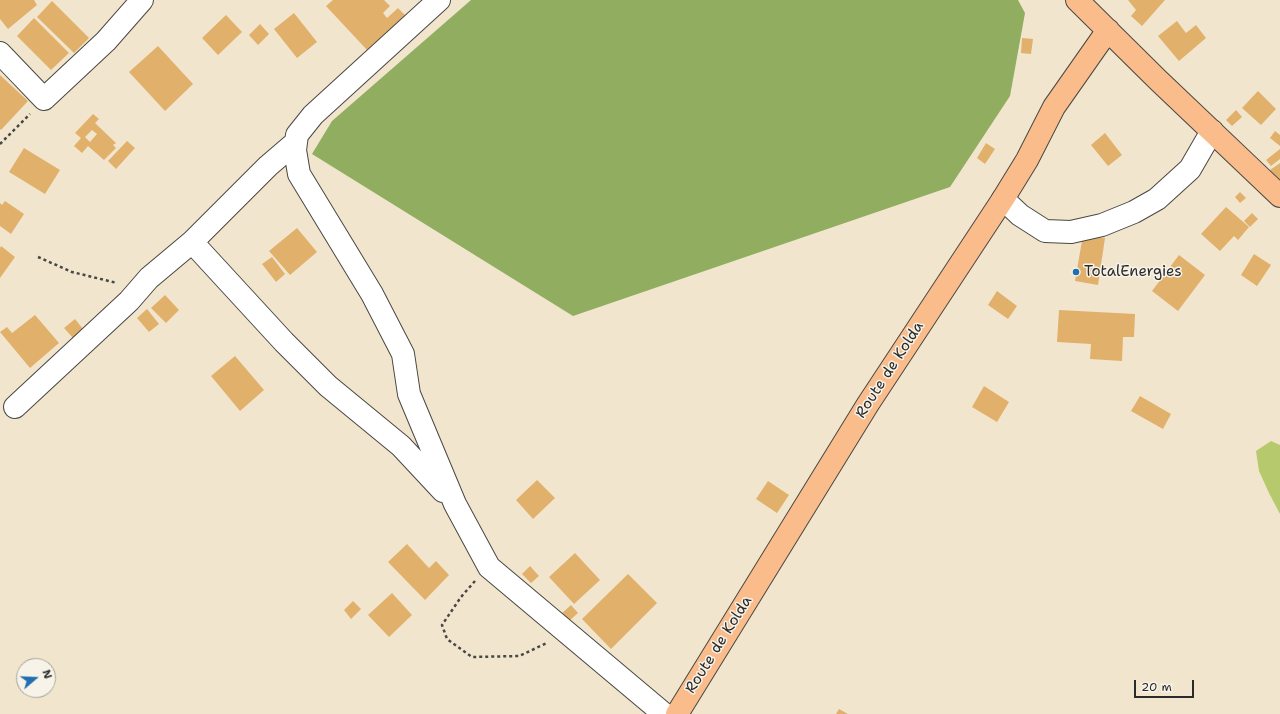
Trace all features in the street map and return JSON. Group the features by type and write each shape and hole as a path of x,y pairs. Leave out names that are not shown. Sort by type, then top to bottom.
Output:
{"main road":[{"path":"1077,0 1280,196"},
{"name":"Route de Kolda","path":"676,714 868,404 1003,199 1027,160 1054,107 1108,30"}],"street":[{"path":"0,53 44,99 106,41 142,0"},
{"path":"439,0 313,115 297,135 295,150 299,174 372,294 403,354 409,394 455,504 490,566 664,714"},
{"path":"1003,199 1020,216 1045,231 1071,232 1102,225 1134,212 1157,199 1190,169 1212,131"},
{"path":"15,408 129,301 149,278 192,242 268,166 296,142"},
{"path":"192,242 279,336 328,386 401,446 455,504"}],"path":[{"path":"0,144 44,99"},
{"path":"38,257 72,272 116,283 149,278"},
{"path":"490,566 461,597 442,625 447,639 472,657 520,656 568,633"}],"green space":[{"path":"471,0 1018,0 1025,13 1010,96 950,187 573,316 312,154 332,121"},
{"path":"1271,441 1280,445 1280,514 1259,471 1256,451"}],"building":[{"path":"0,0 34,0 37,5 8,29 0,19"},
{"path":"333,0 384,0 390,6 383,13 387,18 398,8 405,15 367,50 326,6"},
{"path":"1128,0 1165,0 1142,26 1131,16 1136,10"},
{"path":"52,1 89,38 74,53 37,17"},
{"path":"294,13 317,42 297,58 274,29"},
{"path":"226,15 242,32 218,55 202,38"},
{"path":"34,18 69,53 51,70 17,36"},
{"path":"1177,21 1186,33 1196,25 1206,38 1179,61 1158,36"},
{"path":"260,24 269,34 258,45 249,35"},
{"path":"1022,38 1033,39 1031,54 1021,53"},
{"path":"158,46 193,84 165,111 129,72"},
{"path":"0,75 28,101 1,130 0,129"},
{"path":"1258,91 1276,109 1261,125 1242,108"},
{"path":"1236,110 1242,117 1232,126 1226,120"},
{"path":"93,114 99,119 95,123 116,143 113,145 116,148 104,160 88,146 82,153 74,146 81,138 75,133","holes":["92,130 97,134 90,142 85,137"]},
{"path":"1275,131 1280,135 1280,146 1270,138"},
{"path":"1105,133 1122,155 1108,166 1091,145"},
{"path":"127,141 135,148 116,169 108,161"},
{"path":"986,143 995,149 985,164 977,158"},
{"path":"24,148 60,170 45,194 9,172"},
{"path":"1280,149 1280,159 1271,166 1266,160"},
{"path":"1280,163 1280,181 1270,170"},
{"path":"1240,192 1246,198 1240,203 1235,197"},
{"path":"5,201 24,214 11,234 0,226 0,203 2,205"},
{"path":"1226,207 1249,227 1238,240 1234,236 1220,251 1201,234"},
{"path":"1252,213 1258,219 1250,227 1244,221"},
{"path":"297,228 317,252 290,275 269,251"},
{"path":"1083,235 1105,238 1098,285 1075,281"},
{"path":"1,246 15,257 0,278 0,248"},
{"path":"1254,254 1271,265 1257,286 1241,275"},
{"path":"1179,255 1205,275 1178,311 1152,291"},
{"path":"272,257 285,274 276,282 262,264"},
{"path":"997,291 1017,306 1008,319 988,305"},
{"path":"165,295 179,310 166,323 151,308"},
{"path":"147,309 159,324 149,332 137,318"},
{"path":"1059,310 1135,314 1134,337 1123,337 1122,361 1090,359 1091,344 1057,342"},
{"path":"35,315 59,343 30,368 0,332 7,327 12,333"},
{"path":"75,319 83,329 73,338 64,328"},
{"path":"235,356 264,390 240,411 211,376"},
{"path":"984,386 1009,402 997,422 972,407"},
{"path":"1140,396 1171,414 1163,429 1131,411"},
{"path":"537,480 555,498 533,519 516,500"},
{"path":"768,481 789,495 777,513 756,499"},
{"path":"407,544 429,568 436,561 449,575 425,600 388,562"},
{"path":"575,553 600,580 574,604 549,577"},
{"path":"530,566 539,576 531,583 522,574"},
{"path":"628,574 657,603 611,649 582,619"},
{"path":"392,593 412,615 389,637 368,615"},
{"path":"353,601 361,609 351,619 344,610"},
{"path":"571,605 578,613 568,622 561,614"},
{"path":"839,709 848,714 836,714"}],"place":[{"name":"TotalEnergies","path":"1076,272"}]}
